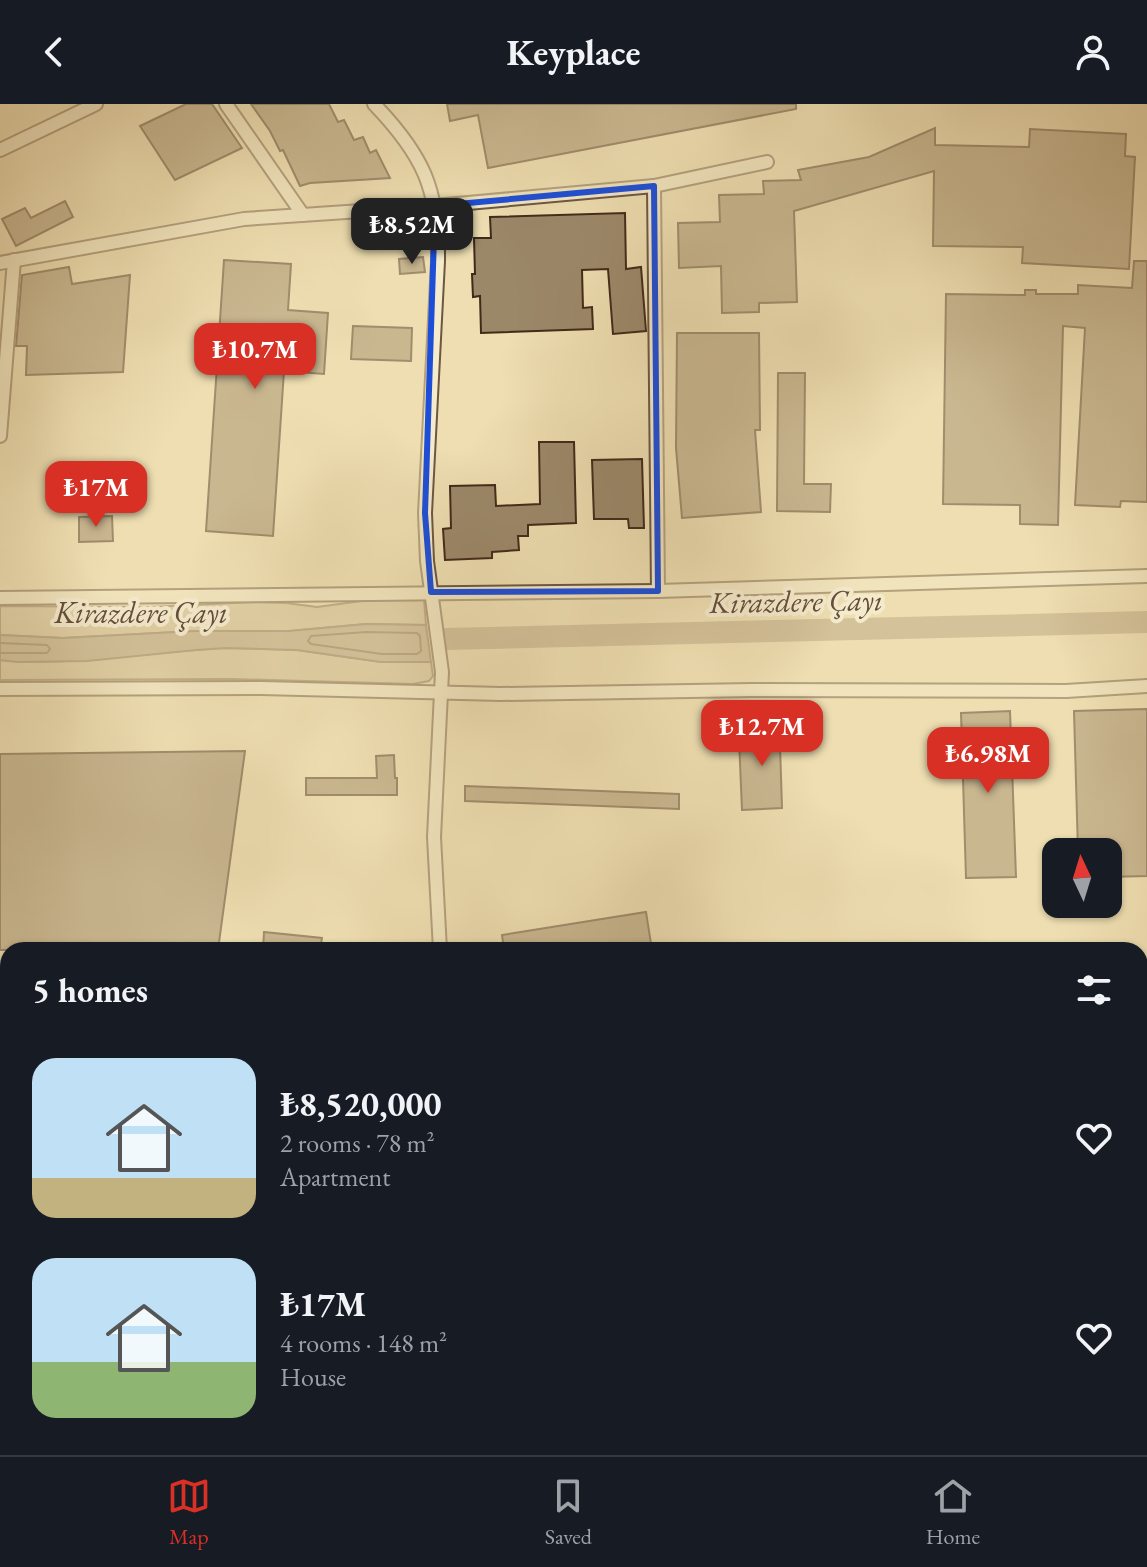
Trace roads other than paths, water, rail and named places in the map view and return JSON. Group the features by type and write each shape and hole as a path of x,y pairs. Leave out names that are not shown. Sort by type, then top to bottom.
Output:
{"street":[{"path":"0,150 72,109 96,104"},
{"path":"226,104 303,215"},
{"path":"374,104 397,128 418,159 435,206 438,261 425,537 442,672 434,837 440,942"},
{"path":"0,436 4,261 244,219 654,186 767,162"},
{"path":"654,186 658,591"},
{"path":"0,598 658,591 1147,576"},
{"path":"0,689 261,688 501,694 751,690 1066,691 1147,686"}],"water":[{"path":"366,624 426,625 431,662 381,662 297,650 226,648 87,661 0,660 0,635 63,638 195,631 289,631"}],"waterway":[{"name":"Kirazdere Çayı","path":"446,639 1147,622"}]}
